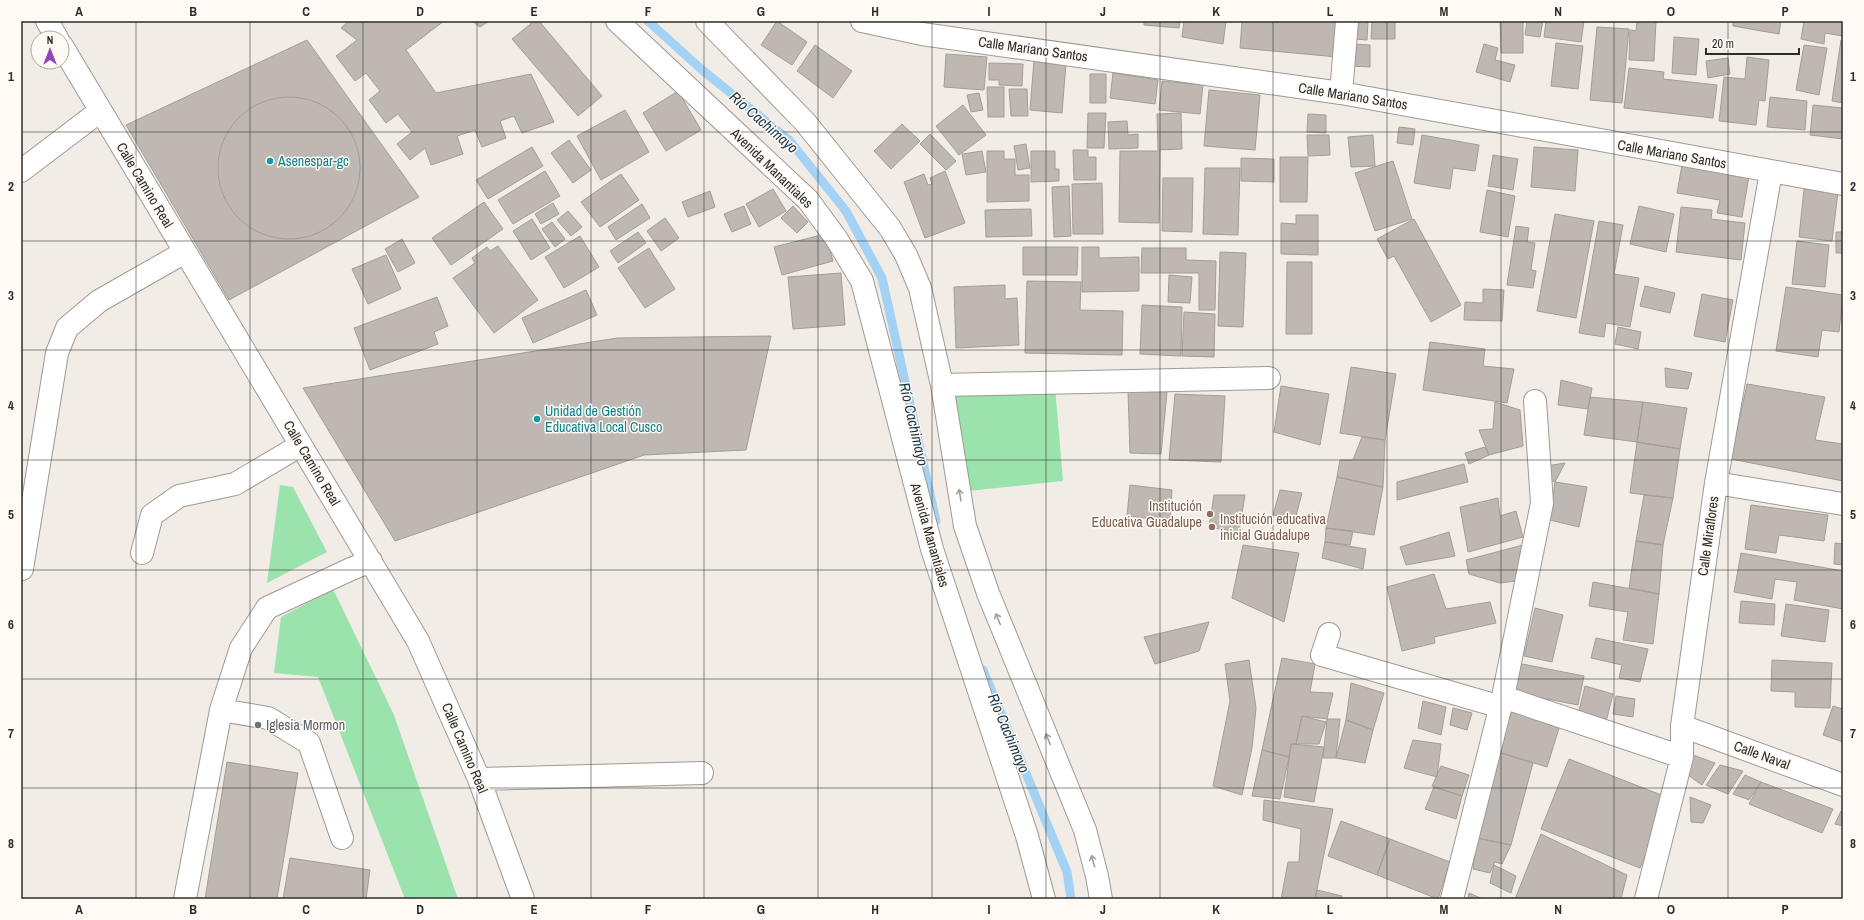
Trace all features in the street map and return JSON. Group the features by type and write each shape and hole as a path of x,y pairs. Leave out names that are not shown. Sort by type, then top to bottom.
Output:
{"street":[{"path":"47,21 52,30"},
{"name":"Avenida Manantiales","path":"617,21 808,200 836,238 862,281 932,549 1027,836 1044,899"},
{"path":"707,21 805,122 890,228 906,255 920,288 942,385 965,526 988,593 1085,830 1098,876 1101,899"},
{"name":"Calle Mariano Santos","path":"865,21 922,34 1341,93 1843,184"},
{"path":"1341,93 1347,21"},
{"name":"Calle Camino Real","path":"70,59 418,641 479,779 523,899"},
{"path":"24,162 100,110"},
{"name":"Calle Miraflores","path":"1646,899 1682,757 1682,726 1716,483 1771,172"},
{"path":"22,569 57,353 67,328 99,301 185,252"},
{"path":"942,385 1269,378"},
{"path":"1452,899 1502,702 1542,503 1535,401"},
{"path":"142,552 152,516 179,496 234,484 301,445"},
{"path":"1716,483 1843,504"},
{"path":"185,899 221,710 241,648 267,608 352,568 371,561"},
{"path":"1329,634 1322,655 1502,702 1682,757"},
{"path":"221,710 268,718 309,743 342,838"},
{"name":"Calle Naval","path":"1682,726 1843,784"},
{"path":"479,779 702,773"}],"green space":[{"path":"1055,387 1063,481 959,492 947,388"},
{"path":"280,485 293,487 327,552 267,583"},
{"path":"333,589 394,715 458,899 405,899 318,677 274,673 281,617"}],"building":[{"path":"349,21 444,21 406,50 436,93 531,74 554,122 522,133 514,116 500,121 506,138 482,147 475,130 457,136 463,154 431,165 425,148 410,160 397,144 412,132 398,114 386,123 369,100 380,91 366,73 355,81 336,56 357,40 341,28"},
{"path":"472,21 489,21 480,27"},
{"path":"534,21 539,21 602,96 578,116 512,39"},
{"path":"777,21 807,42 792,65 761,45"},
{"path":"1144,21 1180,21 1179,28 1144,25"},
{"path":"1184,21 1226,21 1223,44 1182,37"},
{"path":"1242,21 1340,21 1337,57 1240,48"},
{"path":"1355,21 1368,21 1367,40 1355,39"},
{"path":"1372,21 1395,21 1395,39 1371,39"},
{"path":"1500,21 1523,21 1523,53 1501,53"},
{"path":"1527,21 1543,21 1540,37 1525,35"},
{"path":"1546,21 1584,21 1581,42 1544,37"},
{"path":"1637,21 1656,21 1654,61 1629,60 1630,30 1636,31"},
{"path":"1733,21 1781,21 1779,34 1733,26"},
{"path":"1804,21 1843,21 1843,36 1825,33 1824,44 1801,39"},
{"path":"1597,27 1629,29 1622,103 1590,100"},
{"path":"1674,37 1699,39 1696,75 1672,73"},
{"name":"Asenespar-gc","path":"307,40 419,197 229,300 126,125"},
{"path":"1841,40 1843,41 1843,103 1832,101"},
{"path":"1556,43 1583,46 1578,89 1551,86"},
{"path":"1351,44 1370,45 1370,67 1351,66"},
{"path":"1484,44 1498,48 1495,60 1515,65 1510,82 1476,72"},
{"path":"815,45 852,71 833,98 797,71"},
{"path":"1804,45 1827,48 1819,95 1796,90"},
{"path":"946,54 987,57 984,90 944,87"},
{"path":"1747,57 1769,60 1765,101 1759,100 1756,125 1719,121 1724,77 1745,79"},
{"path":"1728,58 1730,74 1708,78 1706,61"},
{"path":"1034,60 1066,63 1062,113 1030,110"},
{"path":"989,63 1023,64 1022,86 999,85 999,80 989,80"},
{"path":"1629,68 1664,72 1663,79 1717,85 1713,118 1624,108"},
{"path":"1113,73 1158,80 1155,104 1110,98"},
{"path":"1090,74 1106,74 1106,103 1090,103"},
{"path":"1162,81 1203,85 1200,114 1159,110"},
{"path":"987,87 1004,87 1004,117 988,117"},
{"path":"1009,89 1027,89 1028,116 1011,116"},
{"path":"1209,90 1260,95 1255,150 1204,146"},
{"path":"678,91 701,130 666,151 643,113"},
{"path":"979,93 983,110 971,112 967,95"},
{"path":"289,97 310,100 334,113 344,123 357,147 360,168 357,189 344,213 334,223 310,236 289,239 268,236 244,223 234,213 221,189 218,168 221,147 234,123 244,113 268,100"},
{"path":"1770,97 1807,101 1805,130 1767,127"},
{"path":"963,105 986,135 959,155 936,126"},
{"path":"1813,105 1843,108 1843,139 1810,135"},
{"path":"625,110 649,152 601,180 577,136"},
{"path":"1088,113 1106,113 1104,148 1087,148"},
{"path":"1181,113 1182,149 1158,150 1157,114"},
{"path":"1308,114 1326,115 1326,133 1307,132"},
{"path":"1127,121 1128,135 1138,134 1138,148 1109,149 1108,122"},
{"path":"902,124 920,141 891,169 874,151"},
{"path":"1399,127 1415,129 1413,145 1397,143"},
{"path":"930,134 956,161 946,170 920,144"},
{"path":"1307,135 1329,135 1330,155 1308,156"},
{"path":"1373,135 1375,166 1351,167 1348,137"},
{"path":"1422,135 1479,145 1475,171 1453,168 1450,189 1414,183"},
{"path":"569,140 591,170 573,183 551,153"},
{"path":"1026,144 1030,168 1018,170 1014,146"},
{"path":"532,147 543,166 488,199 476,180"},
{"path":"1534,147 1578,150 1575,191 1531,187"},
{"path":"1073,150 1088,150 1088,157 1096,157 1096,180 1074,180"},
{"path":"982,151 986,172 966,175 962,154"},
{"path":"987,151 1004,151 1004,159 1015,159 1015,175 1029,175 1029,201 987,202"},
{"path":"1031,151 1055,151 1055,169 1059,169 1059,181 1031,182"},
{"path":"1120,151 1160,151 1159,223 1119,222"},
{"path":"1493,155 1518,159 1513,190 1488,186"},
{"path":"1280,157 1308,157 1307,202 1280,202"},
{"path":"1241,158 1274,159 1274,182 1241,181"},
{"path":"1393,161 1412,219 1375,231 1355,173"},
{"path":"1682,165 1749,176 1742,217 1717,213 1720,200 1677,193"},
{"path":"1205,168 1240,168 1238,235 1203,234"},
{"path":"545,171 560,196 513,224 498,200"},
{"path":"945,171 965,223 925,238 904,182 924,174 928,185 932,184 930,178"},
{"path":"621,174 639,200 600,227 581,202"},
{"path":"1163,178 1193,178 1192,232 1162,231"},
{"path":"1102,183 1103,234 1073,234 1072,184"},
{"path":"1069,186 1071,236 1054,237 1052,187"},
{"path":"773,189 786,211 759,227 746,204"},
{"path":"1804,189 1838,192 1832,241 1799,237"},
{"path":"1487,190 1515,196 1508,237 1480,232"},
{"path":"710,191 715,207 688,217 682,202"},
{"path":"484,202 503,229 451,265 432,238"},
{"path":"553,203 559,214 541,224 535,214"},
{"path":"642,204 650,218 616,240 608,227"},
{"path":"744,206 751,224 732,232 724,214"},
{"path":"793,206 808,222 797,233 781,218"},
{"path":"1639,206 1674,214 1666,252 1630,244"},
{"path":"1681,207 1712,210 1711,219 1745,223 1741,260 1676,252"},
{"path":"1031,209 1032,236 986,237 985,210"},
{"path":"568,211 582,227 571,236 557,220"},
{"path":"1555,214 1594,221 1576,318 1537,311"},
{"path":"1296,215 1318,215 1318,255 1281,254 1281,223 1296,224"},
{"path":"665,218 679,238 661,251 647,231"},
{"path":"532,219 550,248 531,260 513,231"},
{"path":"1414,219 1461,305 1431,322 1394,256 1388,259 1377,239"},
{"path":"1599,221 1623,225 1614,274 1639,278 1630,327 1606,323 1604,337 1579,333"},
{"path":"552,222 565,239 555,247 542,229"},
{"path":"1516,226 1529,228 1527,242 1535,243 1531,270 1536,271 1533,288 1507,285"},
{"path":"638,232 646,243 618,263 610,251"},
{"path":"1836,232 1843,232 1843,253 1836,253"},
{"path":"825,234 833,261 782,275 774,247"},
{"path":"580,236 599,267 564,288 545,257"},
{"path":"402,239 415,263 398,272 385,249"},
{"path":"1797,241 1829,245 1825,287 1792,284"},
{"path":"498,246 538,300 494,333 453,278 475,263 472,258 487,247 490,251"},
{"path":"1023,247 1078,247 1077,275 1023,275"},
{"path":"1082,247 1099,247 1099,258 1139,257 1139,291 1082,292"},
{"path":"649,248 675,289 645,308 618,268"},
{"path":"1142,248 1186,248 1186,260 1216,261 1215,310 1199,310 1199,273 1141,273"},
{"path":"1220,252 1246,253 1243,327 1218,326"},
{"path":"386,255 401,289 368,304 352,269"},
{"path":"1287,262 1312,262 1312,334 1286,334"},
{"path":"841,273 845,325 793,329 788,277"},
{"path":"1169,275 1192,277 1190,303 1168,302"},
{"path":"1027,281 1081,282 1080,310 1123,311 1122,355 1025,353"},
{"path":"1005,285 1005,299 1017,298 1019,345 956,348 954,287"},
{"path":"1645,286 1675,293 1670,313 1640,306"},
{"path":"1786,287 1843,295 1839,332 1822,330 1818,357 1776,351"},
{"path":"1483,289 1504,290 1502,321 1464,320 1465,302 1483,303"},
{"path":"586,290 597,315 533,343 522,318"},
{"path":"1702,294 1733,300 1725,342 1694,336"},
{"path":"437,297 448,326 434,332 438,344 370,370 354,328"},
{"path":"1142,305 1182,307 1181,356 1140,354"},
{"path":"1184,312 1215,314 1214,357 1182,356"},
{"path":"1618,327 1641,332 1638,349 1615,344"},
{"name":"Unidad de Gestión Educativa Local Cusco","path":"771,336 746,450 644,455 395,541 303,388 617,338"},
{"path":"1430,342 1485,349 1483,366 1514,369 1507,403 1423,390"},
{"path":"1351,367 1396,374 1385,440 1340,433"},
{"path":"1665,368 1692,373 1688,389 1666,387"},
{"path":"1561,380 1592,388 1588,409 1558,405"},
{"path":"1747,384 1825,397 1815,440 1843,444 1843,481 1731,459"},
{"path":"1281,386 1329,394 1320,445 1274,432"},
{"path":"1128,391 1167,392 1161,454 1130,453"},
{"path":"1175,394 1225,396 1221,462 1169,460"},
{"path":"1590,397 1643,402 1637,442 1584,435"},
{"path":"1495,402 1520,410 1523,446 1489,455 1479,430 1493,429"},
{"path":"1643,402 1687,408 1680,449 1637,442"},
{"path":"1362,437 1385,440 1383,487 1337,477 1340,460 1353,460"},
{"path":"1637,442 1680,449 1673,498 1630,493"},
{"path":"1485,447 1489,455 1469,464 1465,453"},
{"path":"1565,463 1555,482 1548,479 1546,466"},
{"path":"1464,464 1468,482 1397,500 1397,482"},
{"path":"1337,477 1383,487 1374,535 1326,528"},
{"path":"1555,482 1587,487 1579,527 1550,520"},
{"path":"1130,485 1172,490 1170,521 1127,516"},
{"path":"1280,490 1302,493 1295,520 1273,515"},
{"path":"1214,495 1245,495 1239,532 1209,527"},
{"path":"1644,495 1673,498 1663,545 1636,541"},
{"path":"1498,498 1500,516 1516,511 1523,537 1468,552 1460,507"},
{"path":"1751,505 1828,515 1824,541 1779,535 1776,553 1745,549"},
{"path":"1326,528 1353,531 1350,545 1325,542"},
{"path":"1449,532 1455,556 1406,565 1400,547"},
{"path":"1636,541 1663,545 1659,594 1629,588"},
{"path":"1325,542 1366,549 1363,569 1322,558"},
{"path":"1835,543 1843,544 1843,565 1834,564"},
{"path":"1243,545 1299,553 1284,622 1232,598"},
{"path":"1523,545 1516,581 1500,583 1469,574 1466,560"},
{"path":"1741,553 1843,571 1843,609 1794,600 1797,582 1775,579 1772,599 1734,592"},
{"path":"1434,574 1446,609 1490,602 1496,623 1434,637 1435,643 1402,651 1387,587"},
{"path":"1593,582 1659,594 1653,644 1623,640 1628,612 1589,606"},
{"path":"1741,601 1775,604 1774,625 1739,623"},
{"path":"1786,604 1829,610 1825,642 1781,636"},
{"path":"1535,608 1563,615 1552,662 1524,656"},
{"path":"1209,622 1199,651 1155,664 1144,637"},
{"path":"1596,638 1648,649 1640,682 1619,678 1622,665 1591,658"},
{"path":"1282,658 1315,664 1310,692 1333,693 1327,719 1302,716 1296,744 1291,744 1289,757 1262,750"},
{"path":"1249,660 1256,708 1252,748 1242,795 1213,786 1230,701 1225,664"},
{"path":"1772,660 1832,663 1830,708 1795,707 1795,692 1771,691"},
{"path":"1517,663 1584,676 1578,705 1511,692"},
{"path":"1351,683 1384,693 1373,730 1346,720"},
{"path":"1585,686 1613,694 1605,726 1577,719"},
{"path":"1616,696 1635,699 1633,717 1613,714"},
{"path":"1423,701 1446,707 1441,735 1418,728"},
{"path":"1833,706 1843,709 1843,742 1823,735"},
{"path":"1509,707 1560,725 1547,767 1495,751"},
{"path":"1453,708 1472,713 1467,730 1450,725"},
{"path":"1302,716 1326,722 1319,744 1296,744"},
{"path":"1327,719 1340,719 1336,758 1323,758"},
{"path":"1346,720 1373,730 1365,763 1336,758"},
{"path":"1413,740 1441,744 1437,777 1404,768"},
{"path":"1291,744 1324,747 1314,802 1284,797"},
{"path":"1262,750 1289,757 1280,799 1252,796"},
{"path":"1495,751 1533,763 1511,845 1477,838"},
{"path":"1693,755 1715,763 1702,785 1685,773"},
{"path":"1569,759 1669,798 1640,868 1541,829"},
{"path":"227,762 298,773 277,899 205,899"},
{"path":"1720,765 1743,771 1728,794 1706,785"},
{"path":"1441,766 1469,775 1462,796 1432,786"},
{"path":"1745,775 1761,782 1749,800 1733,794"},
{"path":"1761,782 1833,809 1822,833 1749,804"},
{"path":"1434,787 1462,796 1456,819 1425,809"},
{"path":"1690,797 1711,805 1703,823 1691,822"},
{"path":"1264,800 1333,809 1315,899 1281,899 1288,862 1299,862 1301,829 1263,820"},
{"path":"1841,811 1843,812 1843,826 1835,824"},
{"path":"1341,821 1390,839 1377,875 1328,856"},
{"path":"1541,834 1627,875 1621,899 1515,899"},
{"path":"1477,838 1511,845 1502,864 1495,862 1490,873 1473,869"},
{"path":"1390,839 1450,862 1438,899 1377,875"},
{"path":"290,858 370,870 366,899 283,899"},
{"path":"1494,865 1516,876 1511,893 1490,883"},
{"path":"1317,890 1342,896 1341,899 1315,899"},
{"path":"1469,893 1483,899 1468,899"}],"waterway":[{"name":"Río Cachimayo","path":"648,21 701,69 789,140 846,211 882,278 936,521"},
{"name":"Río Cachimayo","path":"983,670 1067,872 1071,899"}],"place":[{"name":"Asenespar-gc","path":"270,161"},
{"name":"Unidad de Gestión Educativa Local Cusco","path":"537,419"},
{"name":"Institución Educativa Guadalupe","path":"1210,514"},
{"name":"Institución educativa inicial Guadalupe","path":"1212,527"},
{"name":"Iglesia Mormon","path":"258,725"}]}
